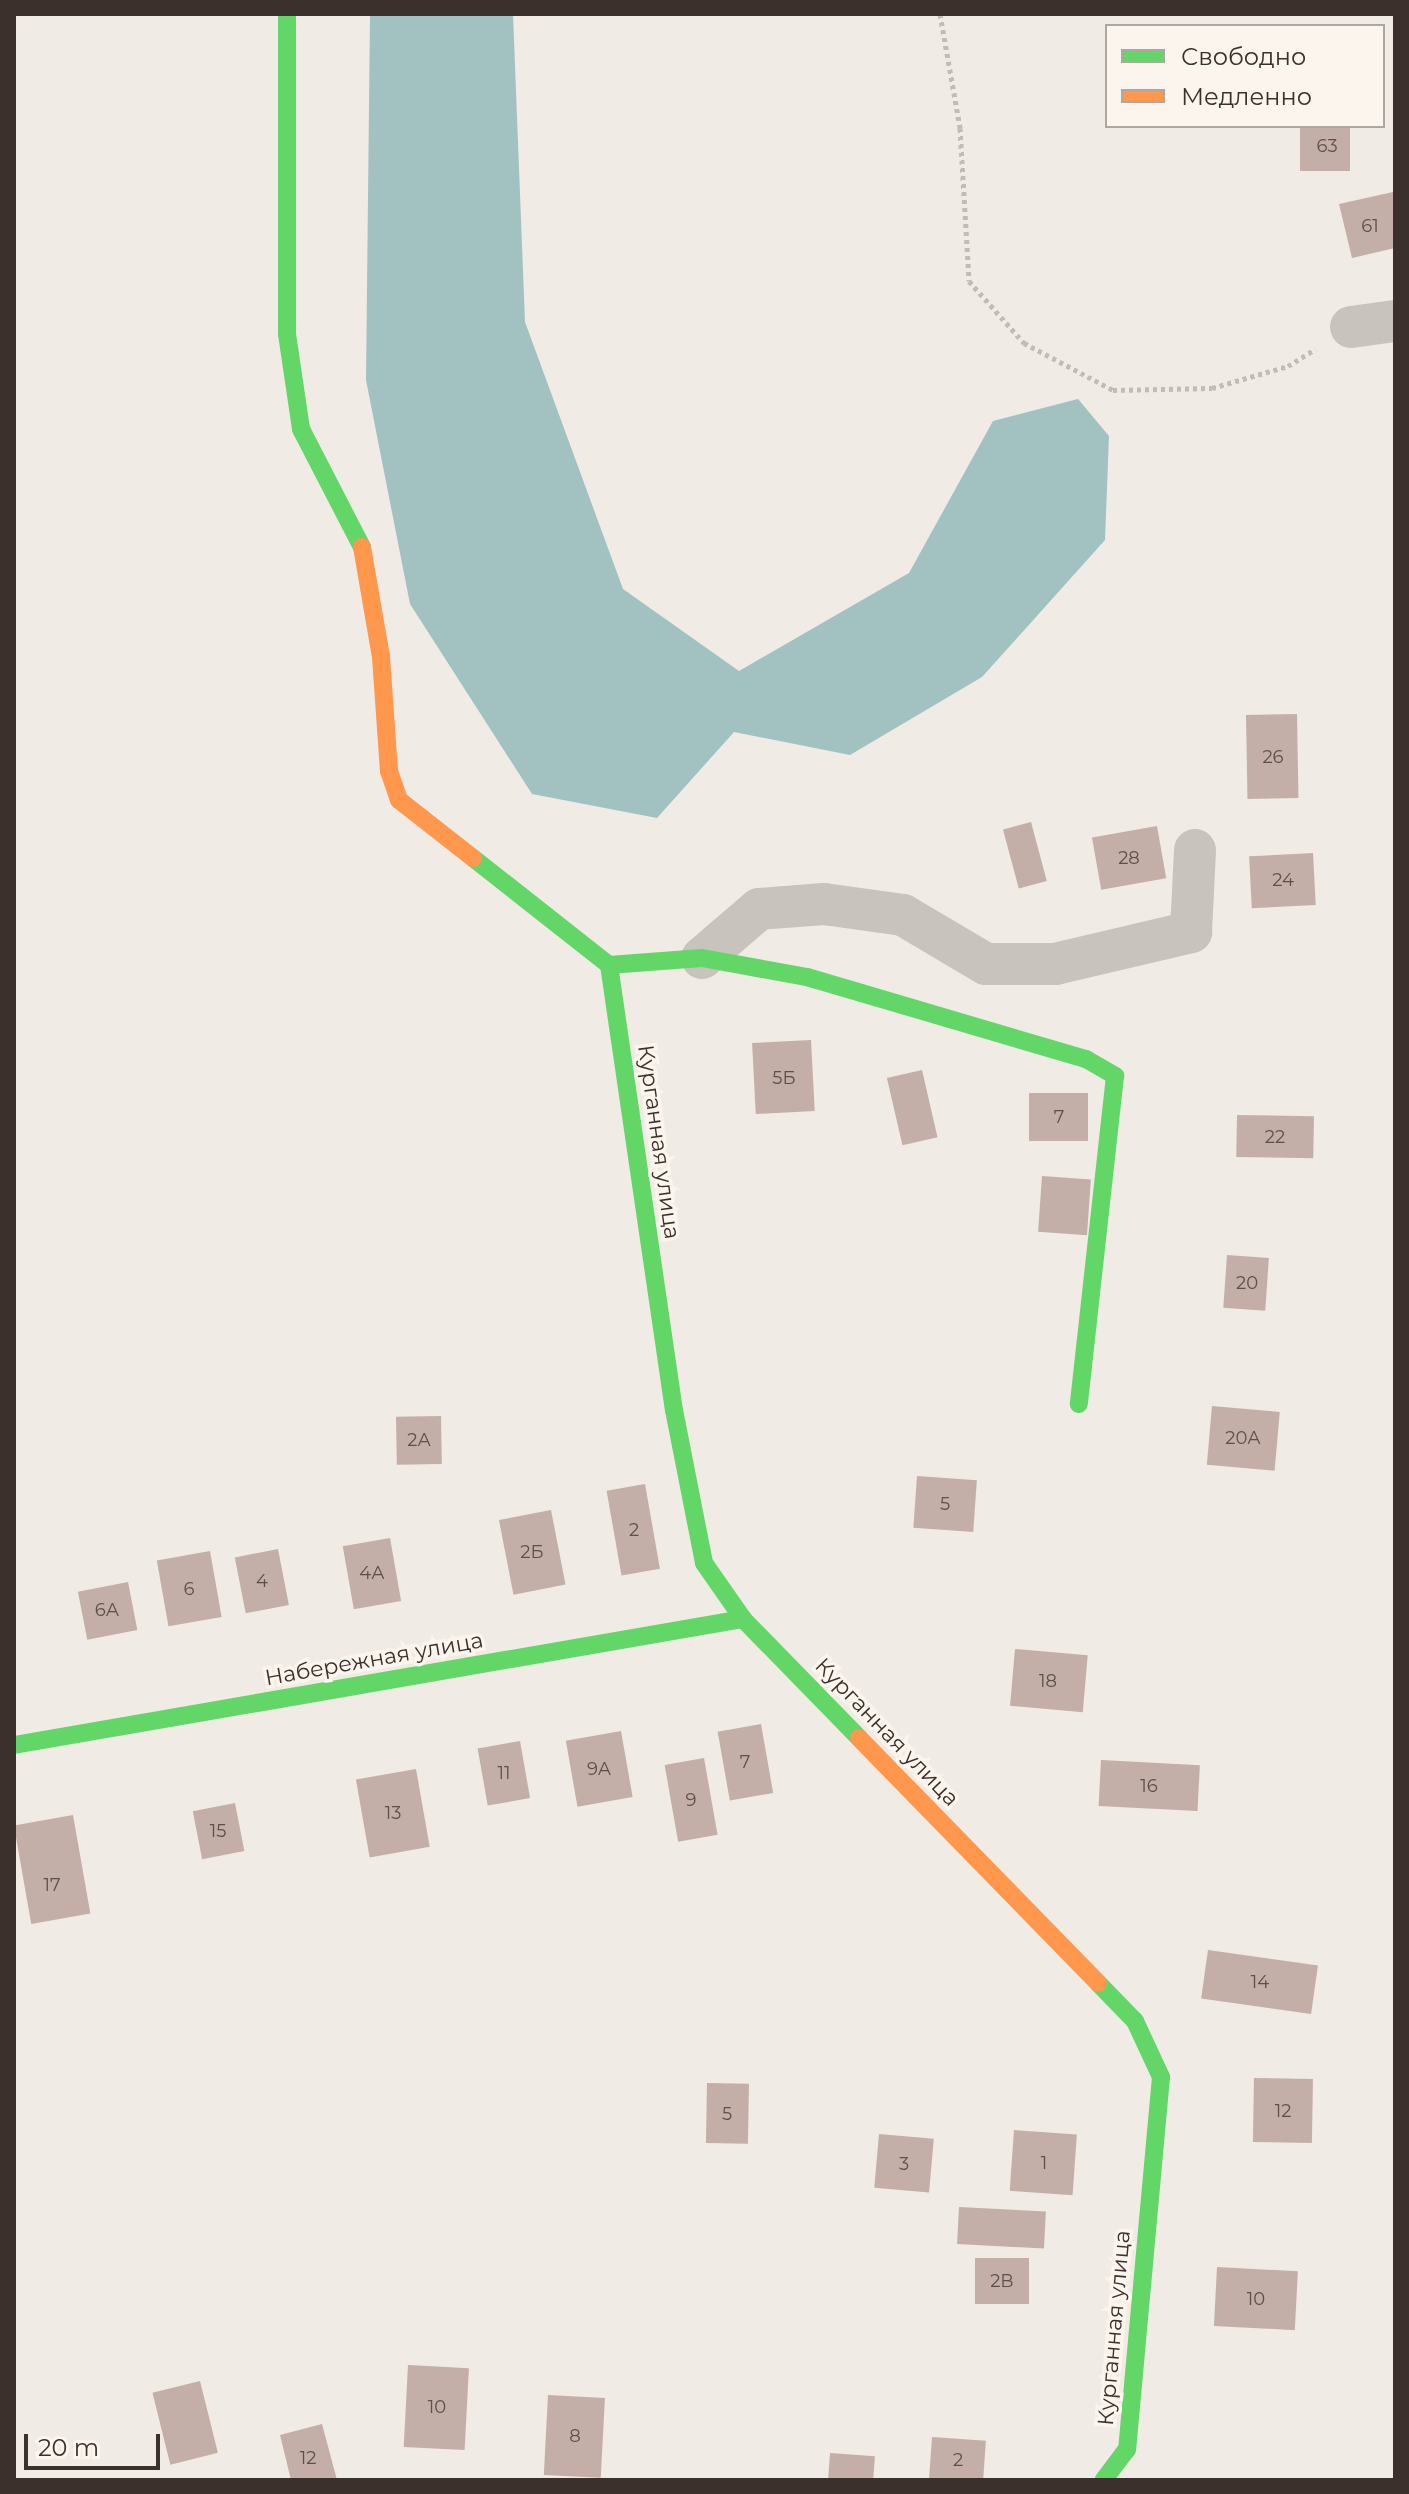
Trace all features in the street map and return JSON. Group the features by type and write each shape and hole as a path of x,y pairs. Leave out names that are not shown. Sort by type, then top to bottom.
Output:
{"street":[{"path":"287,14 287,334 301,429 361,540 381,657 389,771 399,800 609,965 702,958 807,977 1086,1059 1115,1076 1079,1404"},
{"path":"1351,327 1395,321"},
{"path":"702,958 759,909 824,904 903,915 986,964 1055,964 1191,932 1195,850"},
{"name":"Курганная улица","path":"609,965 674,1410 704,1563 743,1619 1135,2021 1161,2077 1127,2449 1104,2480"},
{"name":"Набережная улица","path":"14,1745 743,1619"}],"path":[{"path":"940,14 960,128 969,281 1024,343 1113,390 1212,388 1288,366 1351,327"}],"water":[{"path":"370,14 513,14 525,322 623,589 739,671 909,573 993,421 1078,399 1109,436 1105,540 982,677 850,755 734,732 657,818 532,794 410,604 366,380"}],"building":[{"path":"1300,128 1350,128 1350,171 1300,171"},
{"path":"1393,192 1395,248 1352,258 1339,204"},
{"path":"1297,714 1298,798 1247,799 1246,715"},
{"path":"1031,822 1047,881 1019,888 1003,830"},
{"path":"1157,826 1166,878 1101,890 1092,837"},
{"path":"1313,853 1316,905 1252,908 1249,856"},
{"path":"811,1040 815,1111 756,1114 752,1043"},
{"path":"922,1070 938,1137 902,1145 887,1078"},
{"path":"1029,1093 1088,1093 1088,1141 1029,1141"},
{"path":"1237,1115 1314,1116 1313,1158 1236,1157"},
{"path":"1042,1176 1091,1179 1087,1235 1038,1232"},
{"path":"1227,1255 1269,1258 1265,1311 1223,1308"},
{"path":"1212,1406 1280,1412 1275,1471 1207,1465"},
{"path":"441,1416 442,1464 397,1465 396,1417"},
{"path":"917,1476 977,1480 973,1532 913,1528"},
{"path":"645,1484 660,1569 622,1575 607,1491"},
{"path":"551,1510 566,1585 513,1595 499,1520"},
{"path":"390,1538 401,1601 354,1609 343,1546"},
{"path":"278,1549 289,1605 246,1613 235,1557"},
{"path":"210,1551 222,1617 168,1626 157,1560"},
{"path":"128,1582 137,1630 87,1640 78,1592"},
{"path":"1015,1649 1088,1655 1083,1712 1010,1706"},
{"path":"761,1724 773,1793 730,1801 718,1732"},
{"path":"621,1731 633,1797 577,1807 566,1741"},
{"path":"520,1741 530,1798 488,1806 478,1748"},
{"path":"704,1758 718,1835 678,1842 665,1765"},
{"path":"1101,1760 1200,1765 1197,1811 1099,1806"},
{"path":"416,1769 430,1847 370,1857 356,1780"},
{"path":"235,1803 244,1851 202,1859 193,1811"},
{"path":"73,1815 90,1913 31,1924 14,1825"},
{"path":"1208,1950 1318,1965 1311,2014 1201,1999"},
{"path":"1254,2078 1313,2079 1312,2143 1253,2142"},
{"path":"707,2083 749,2084 748,2144 706,2143"},
{"path":"1014,2130 1077,2134 1073,2195 1010,2191"},
{"path":"879,2134 934,2139 929,2193 874,2188"},
{"path":"959,2207 1046,2212 1044,2249 957,2244"},
{"path":"975,2258 1029,2258 1029,2304 975,2304"},
{"path":"1217,2267 1298,2271 1295,2330 1214,2326"},
{"path":"408,2365 469,2368 465,2450 404,2447"},
{"path":"200,2381 218,2453 170,2465 152,2393"},
{"path":"548,2395 605,2398 601,2478 544,2475"},
{"path":"322,2424 337,2480 291,2480 280,2435"},
{"path":"932,2437 986,2441 983,2480 929,2480"},
{"path":"830,2453 875,2456 873,2480 828,2480"}],"traffic: fast":[{"path":"287,14 287,334 301,429 362,547"},
{"path":"473,858 609,965 702,958 807,977 1086,1059 1115,1076 1079,1404"},
{"path":"609,965 674,1410 704,1563 743,1619 859,1738"},
{"path":"14,1745 743,1619"},
{"path":"1098,1983 1135,2021 1161,2077 1127,2449 1104,2480"}],"traffic: slow":[{"path":"362,547 381,657 389,771 399,800 473,858"},
{"path":"859,1738 1098,1983"}]}
